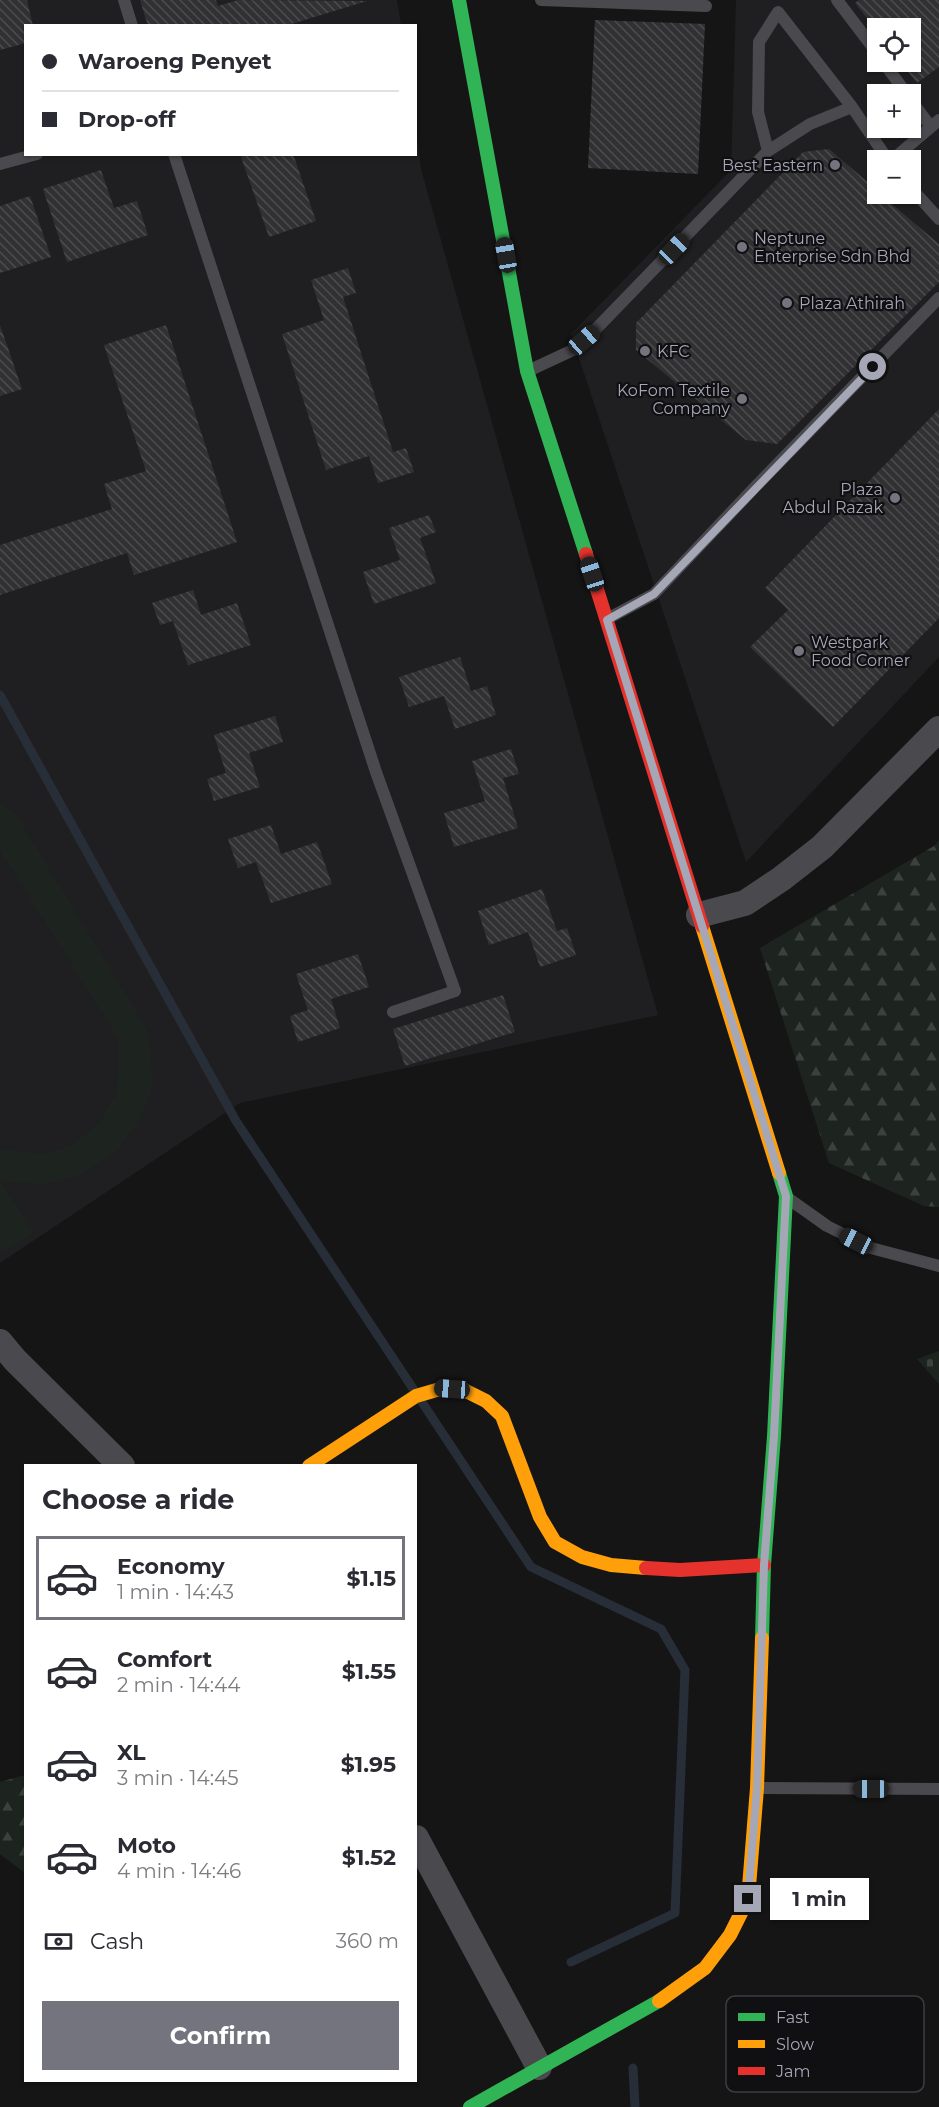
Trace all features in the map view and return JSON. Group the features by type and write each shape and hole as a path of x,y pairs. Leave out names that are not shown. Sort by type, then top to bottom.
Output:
{"street":[{"path":"459,0 527,371 786,1196 774,1436 764,1565 757,1788 748,1899 730,1935 705,1968 669,1996 470,2107"},
{"path":"699,915 745,903 782,879 822,847 939,729"},
{"path":"0,1342 15,1360 120,1464"},
{"path":"312,1464 416,1396 440,1389 464,1390 486,1401 502,1416 540,1518 555,1542 582,1557 611,1565 680,1570 764,1565"},
{"path":"417,1840 539,2067"}],"lane":[{"path":"124,0 131,24"},
{"path":"541,0 706,6"},
{"path":"837,0 867,40"},
{"path":"768,151 758,112 759,42 778,12 852,106 883,150"},
{"path":"527,371 573,350 595,330 768,151 810,124 852,106"},
{"path":"902,150 935,124 921,110"},
{"path":"0,164 30,156"},
{"path":"175,156 376,772 455,992 393,1012"},
{"path":"921,199 939,219"},
{"path":"607,620 654,594 939,298"},
{"path":"786,1196 827,1226 871,1248 939,1266"},
{"path":"757,1788 939,1789"}],"shaded area":[{"path":"0,0 397,0 401,24 24,24 24,156 417,156 417,139 421,169 658,1015 240,1103 0,1263"},
{"path":"736,0 939,0 939,657 746,862 571,334 731,170"}],"green space":[{"path":"0,803 16,815 148,1031 153,1084 140,1119 115,1153 79,1175 43,1184 0,1181 0,1149 44,1154 72,1145 98,1125 117,1094 119,1039 0,850"},
{"path":"939,840 939,1207 924,1206 829,1163 760,948 934,846"},
{"path":"0,1181 33,1233 5,1251 0,1244"},
{"path":"939,1351 939,1384 917,1359"},
{"path":"24,1775 24,1872 0,1854 0,1782"}],"building":[{"path":"0,0 27,0 33,24 24,24 24,44 0,50"},
{"path":"140,0 216,0 218,6 238,0 367,1 292,24 147,24"},
{"path":"859,0 939,0 939,67 917,83 908,72 921,72 921,18 867,18 855,3"},
{"path":"595,20 705,24 698,174 588,168"},
{"name":"Plaza Athirah","path":"829,149 867,182 867,204 892,204 939,244 939,282 777,444 746,440 636,350 636,323 803,152"},
{"path":"241,156 294,156 316,221 269,237"},
{"path":"101,170 114,208 137,201 148,235 67,262 43,189"},
{"path":"30,196 51,257 0,273 0,206"},
{"path":"348,268 356,293 343,297 393,452 406,448 414,472 378,483 369,456 326,470 282,334 324,320 311,280"},
{"path":"0,325 22,389 0,396"},
{"path":"166,325 237,542 134,575 127,553 0,595 0,545 112,509 104,484 146,471 104,345"},
{"name":"Plaza Abdul Razak","path":"939,409 939,618 833,727 750,647 788,610 765,588"},
{"path":"429,515 436,532 420,538 436,583 374,604 363,572 400,560 389,528"},
{"path":"193,590 201,615 237,603 251,645 188,665 173,621 160,625 152,603"},
{"path":"460,657 471,691 487,686 496,715 455,729 444,696 409,707 399,677"},
{"path":"275,716 283,742 249,753 260,787 214,801 207,779 226,773 214,735"},
{"path":"511,749 519,774 503,778 518,828 454,847 444,813 485,801 472,761"},
{"path":"271,825 281,854 317,842 332,884 271,903 256,862 238,868 228,839"},
{"path":"542,889 557,931 567,928 576,955 540,967 528,932 489,945 478,911"},
{"path":"358,954 369,987 331,999 340,1028 298,1042 290,1016 308,1010 296,974"},
{"path":"503,995 515,1032 405,1066 393,1029"}],"waterway":[{"path":"0,695 236,1121 531,1567 661,1629 685,1670 675,1913 571,1962"},
{"path":"633,2068 635,2107"}],"traffic: fast":[{"path":"459,0 527,371 586,554"},
{"path":"762,1638 764,1565 774,1436 786,1196 779,1173"},
{"path":"470,2107 659,2001"}],"traffic: slow":[{"path":"702,926 779,1173"},
{"path":"312,1464 416,1396 440,1389 464,1390 486,1401 502,1416 540,1517 555,1542 582,1557 611,1565 646,1568"},
{"path":"659,2001 705,1968 730,1935 748,1899 757,1788 762,1638"}],"traffic: jam":[{"path":"586,554 702,926"},
{"path":"646,1568 680,1570 764,1565"}],"place":[{"name":"Best Eastern","path":"835,165"},
{"name":"Neptune Enterprise Sdn Bhd","path":"742,247"},
{"name":"Plaza Athirah","path":"787,303"},
{"name":"KFC","path":"645,351"},
{"name":"KoFom Textile Company","path":"742,399"},
{"name":"Plaza Abdul Razak","path":"895,498"},
{"name":"Westpark Food Corner","path":"799,651"}],"route":[{"path":"748,1899 757,1788 764,1565 774,1436 786,1196 607,620 654,594 873,367"}]}
